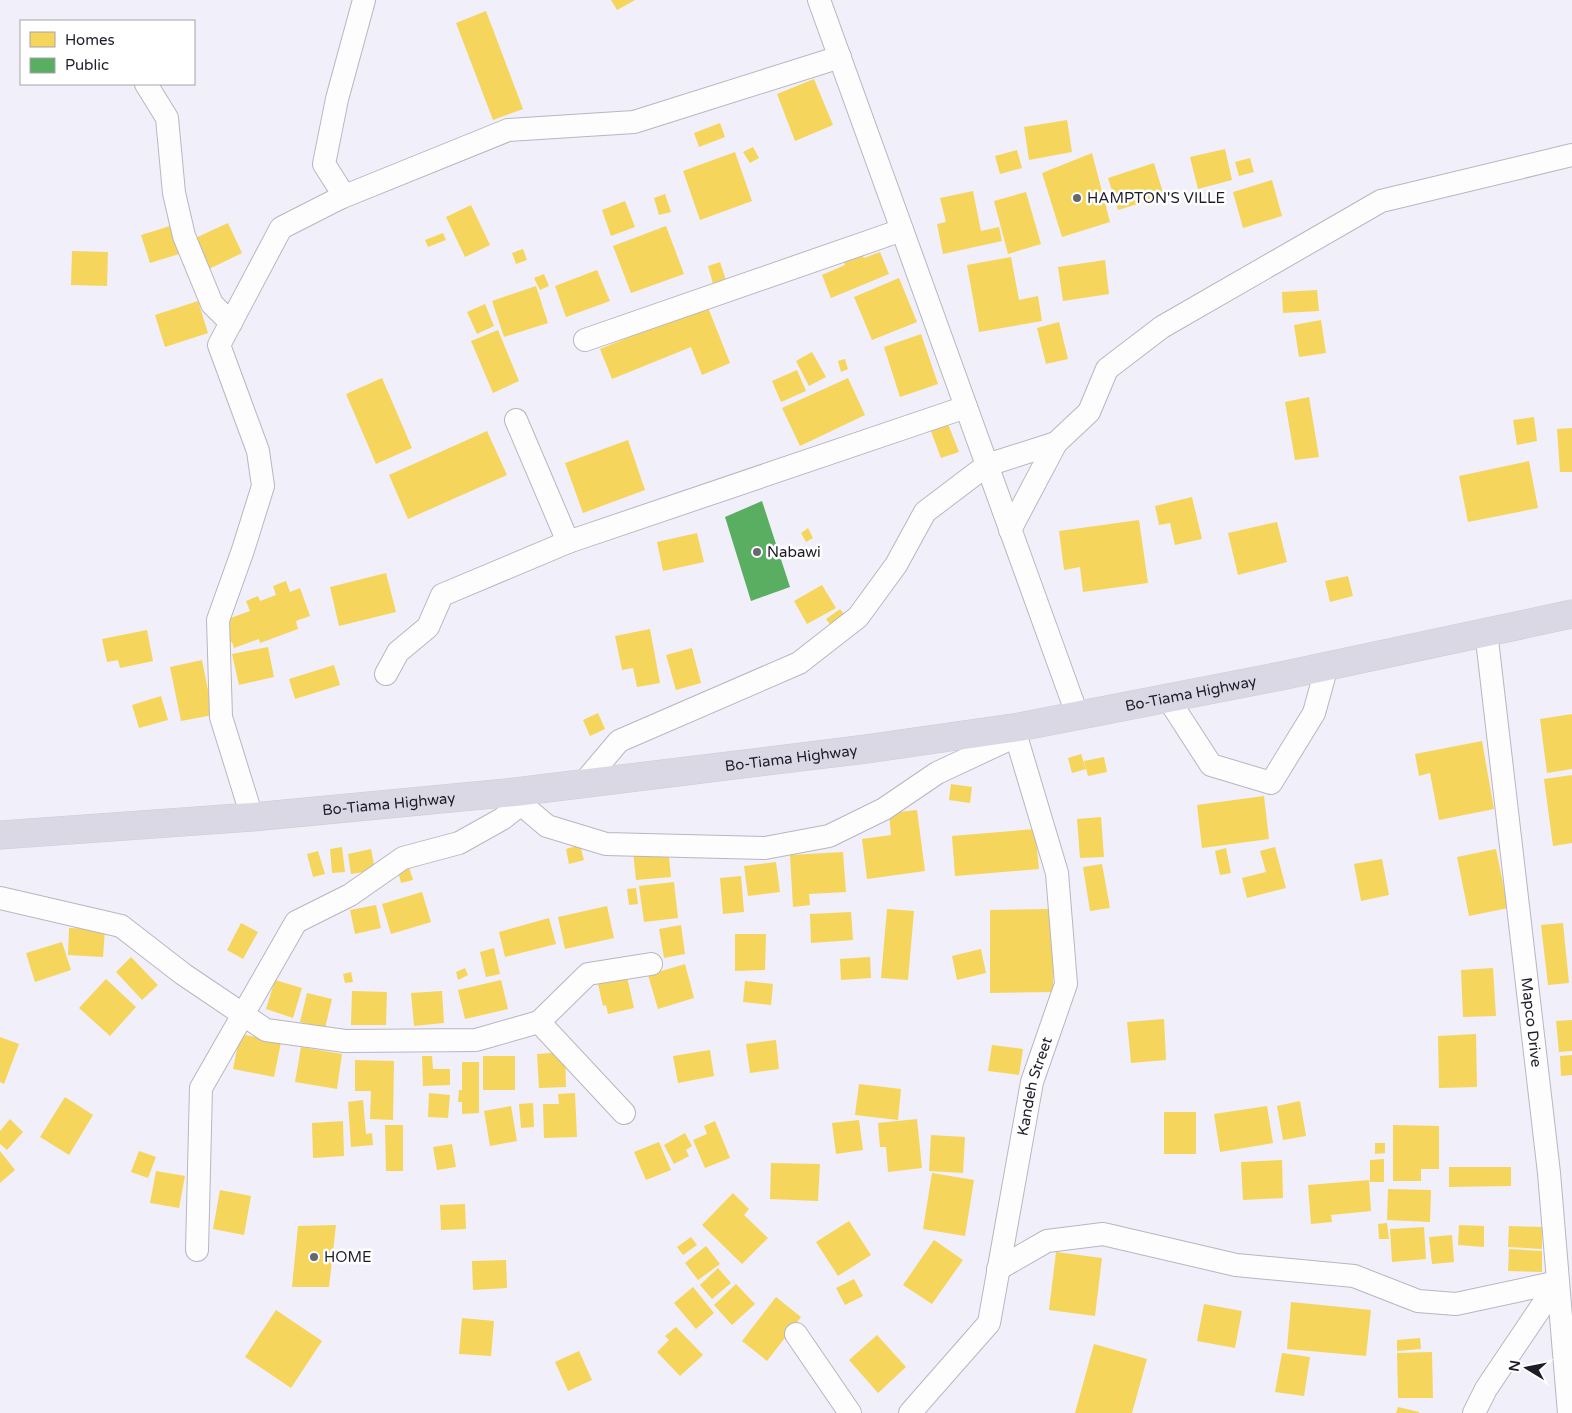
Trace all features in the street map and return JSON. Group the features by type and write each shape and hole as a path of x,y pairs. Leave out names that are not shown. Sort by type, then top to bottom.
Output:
{"highway":[{"name":"Bo-Tiama Highway","path":"0,835 518,798 581,786 1018,731 1077,714 1327,666 1572,614"}],"street":[{"path":"340,198 342,194 324,164 338,98 364,0"},
{"path":"819,0 1077,714"},
{"path":"252,817 221,717 218,620 263,486 258,451 219,345 281,228 340,198 508,130 634,122 840,57"},
{"path":"147,85 167,118 174,193 184,236 212,304 231,323"},
{"path":"1010,530 1056,443 1088,412 1107,369 1162,327 1381,201 1572,155"},
{"path":"585,340 902,230"},
{"path":"386,674 398,652 428,627 442,595 568,542 966,407"},
{"path":"516,420 568,542"},
{"path":"581,786 620,741 799,663 858,617 896,564 925,512 987,465 1056,443"},
{"name":"Mapco Drive","path":"1486,631 1549,1173 1568,1413"},
{"path":"1167,697 1211,765 1271,783 1314,713 1327,666"},
{"path":"198,1250 201,1088 296,922 350,895 403,858 459,843 502,819 518,798 547,826 606,844 765,848 829,836 884,809 936,773 1018,731"},
{"name":"Kandeh Street","path":"910,1413 989,1323 1032,1082 1066,984 1057,873 1018,731"},
{"path":"0,898 121,926 183,974 243,1012 266,1030 345,1041 476,1040 540,1022 588,974 651,964"},
{"path":"540,1022 624,1113"},
{"path":"998,1270 1047,1241 1103,1234 1236,1265 1354,1276 1418,1301 1456,1304 1558,1282"},
{"path":"1474,1413 1486,1389 1558,1282"},
{"path":"796,1334 850,1413"}],"building: Homes":[{"path":"611,0 635,0 617,10"},
{"path":"486,11 523,109 493,120 456,23"},
{"path":"814,79 833,125 795,141 777,94"},
{"path":"1067,120 1072,152 1029,160 1024,127"},
{"path":"720,123 725,137 699,147 694,133"},
{"path":"753,147 759,158 750,163 743,152"},
{"path":"1225,149 1232,180 1198,189 1190,157"},
{"path":"1017,150 1022,168 1000,174 995,156"},
{"path":"735,152 752,201 700,220 683,171"},
{"name":"HAMPTON'S VILLE","path":"1092,153 1110,222 1062,237 1042,173"},
{"path":"1250,158 1254,172 1239,176 1235,162"},
{"path":"1154,163 1164,196 1118,210 1108,178"},
{"path":"1272,180 1282,216 1243,228 1233,192"},
{"path":"973,191 981,231 999,227 1002,241 943,254 937,224 946,222 940,198"},
{"path":"1026,192 1041,244 1008,254 994,201"},
{"path":"665,194 671,212 659,215 654,198"},
{"path":"625,201 635,227 611,236 602,210"},
{"path":"471,205 490,245 465,257 446,217"},
{"path":"228,223 242,253 207,270 193,239"},
{"path":"170,226 179,254 150,263 141,235"},
{"path":"666,226 684,274 631,293 613,246"},
{"path":"443,233 446,240 428,247 425,240"},
{"path":"523,249 527,260 516,264 512,253"},
{"path":"72,251 108,252 107,286 71,285"},
{"path":"880,252 889,274 831,298 822,275 845,265 843,260 861,253 864,258"},
{"path":"1011,257 1019,300 1038,296 1042,321 979,332 967,265"},
{"path":"1105,260 1109,294 1063,301 1058,267"},
{"path":"720,262 726,280 713,284 708,266"},
{"path":"597,270 610,301 566,317 555,286"},
{"path":"544,274 549,286 540,290 534,278"},
{"path":"899,278 917,322 872,340 854,297"},
{"path":"536,286 548,323 504,337 492,301"},
{"path":"1317,290 1319,311 1283,313 1282,292"},
{"path":"198,301 208,333 165,347 155,315"},
{"path":"485,304 494,326 477,334 467,312"},
{"path":"707,305 730,363 702,375 691,347 612,379 600,349"},
{"path":"1321,320 1326,353 1299,357 1294,325"},
{"path":"1059,322 1068,359 1046,364 1037,328"},
{"path":"498,330 519,381 493,393 471,341"},
{"path":"921,334 938,384 900,397 884,347"},
{"path":"812,352 826,377 809,386 796,361"},
{"path":"845,359 848,369 841,372 838,361"},
{"path":"797,370 806,391 781,402 772,381"},
{"path":"382,378 412,448 376,464 346,394"},
{"path":"848,378 865,415 800,446 782,408"},
{"path":"1309,397 1319,457 1295,460 1285,402"},
{"path":"1534,417 1537,441 1517,445 1513,420"},
{"path":"946,419 959,452 941,458 929,426"},
{"path":"1572,428 1572,472 1560,472 1557,429"},
{"path":"487,431 507,475 408,519 389,475"},
{"path":"628,440 645,490 583,513 565,463"},
{"path":"1529,461 1538,508 1468,522 1459,476"},
{"path":"1192,497 1202,539 1175,545 1170,523 1159,525 1155,506"},
{"path":"1139,520 1148,583 1083,592 1080,567 1064,570 1059,531"},
{"path":"1277,522 1287,562 1238,575 1228,533"},
{"path":"808,528 813,538 806,542 801,533"},
{"path":"697,533 704,562 663,571 657,542"},
{"path":"386,573 396,612 339,626 330,587"},
{"path":"1348,576 1353,596 1330,602 1325,581"},
{"path":"286,581 290,592 300,588 310,616 296,621 298,629 260,643 259,639 234,648 232,642 227,644 225,620 250,611 246,601 258,596 260,601 276,595 273,586"},
{"path":"822,585 836,608 807,624 794,601"},
{"path":"840,609 846,616 831,626 826,619"},
{"path":"650,629 660,683 637,687 633,668 622,670 615,636"},
{"path":"147,630 153,661 120,668 118,660 107,662 102,639"},
{"path":"268,647 274,677 239,685 232,654"},
{"path":"692,648 701,683 676,690 666,655"},
{"path":"202,660 213,715 181,721 170,667"},
{"path":"334,665 340,685 295,699 289,679"},
{"path":"161,696 168,720 139,728 132,705"},
{"path":"598,713 605,729 590,736 583,720"},
{"path":"1572,714 1572,769 1547,773 1540,719"},
{"path":"1482,741 1494,809 1439,820 1430,773 1419,776 1415,754"},
{"path":"1081,754 1086,769 1072,773 1068,758"},
{"path":"1104,757 1107,772 1088,776 1084,761"},
{"path":"1572,775 1572,843 1553,846 1544,779"},
{"path":"951,784 972,787 970,803 949,800"},
{"path":"1264,796 1269,839 1202,848 1197,805"},
{"path":"917,810 925,871 867,879 862,839 891,835 889,813"},
{"path":"1101,817 1104,857 1080,858 1077,819"},
{"path":"1035,829 1039,869 955,876 952,836"},
{"path":"580,845 584,860 569,864 566,849"},
{"path":"342,847 345,872 332,873 330,849"},
{"path":"668,847 671,877 636,880 633,851"},
{"path":"1275,847 1286,888 1247,898 1242,878 1266,872 1260,851"},
{"path":"1226,848 1231,873 1220,875 1215,851"},
{"path":"371,849 375,870 351,874 348,854"},
{"path":"1496,849 1508,908 1469,916 1457,857"},
{"path":"318,851 325,874 313,877 307,854"},
{"path":"843,852 846,892 809,894 810,905 793,907 790,855"},
{"path":"1382,859 1389,895 1361,901 1354,864"},
{"path":"776,862 780,892 748,896 744,866"},
{"path":"1102,864 1110,908 1090,911 1083,867"},
{"path":"409,867 413,880 401,883 398,871"},
{"path":"741,876 744,912 723,914 720,878"},
{"path":"674,882 678,918 644,922 639,886"},
{"path":"636,888 638,904 629,905 627,889"},
{"path":"422,892 431,922 391,934 382,904"},
{"path":"376,905 381,928 355,934 350,910"},
{"path":"607,906 614,938 565,949 558,917"},
{"path":"887,909 914,911 908,980 881,978"},
{"path":"1053,909 1053,992 990,993 990,910"},
{"path":"851,912 853,940 811,943 810,914"},
{"path":"549,918 556,944 505,957 499,932"},
{"path":"241,923 258,932 243,959 227,950"},
{"path":"1563,923 1569,983 1548,985 1541,925"},
{"path":"681,925 685,954 664,958 659,929"},
{"path":"69,928 105,929 103,957 68,955"},
{"path":"735,934 766,934 765,970 735,971"},
{"path":"62,942 71,970 35,982 26,953"},
{"path":"494,948 500,974 486,977 480,952"},
{"path":"981,949 986,973 957,980 952,956"},
{"path":"131,957 158,985 142,1000 116,972"},
{"path":"870,957 871,978 841,980 840,959"},
{"path":"685,964 694,998 658,1009 648,975"},
{"path":"465,968 468,975 458,980 456,972"},
{"path":"1493,968 1496,1016 1463,1017 1461,970"},
{"path":"351,972 353,982 345,983 343,974"},
{"path":"627,977 634,1008 608,1014 606,1005 603,1006 598,984"},
{"path":"106,979 136,1007 110,1036 79,1008"},
{"path":"275,980 302,988 293,1018 266,1009"},
{"path":"501,980 508,1009 465,1019 458,990"},
{"path":"745,981 773,984 771,1005 743,1002"},
{"path":"352,991 387,992 386,1025 351,1025"},
{"path":"442,991 444,1023 414,1026 411,993"},
{"path":"307,993 332,999 325,1028 300,1022"},
{"path":"1164,1019 1166,1060 1131,1063 1127,1022"},
{"path":"1572,1020 1572,1051 1559,1052 1556,1021"},
{"path":"240,1034 281,1042 274,1077 233,1069"},
{"path":"1476,1034 1477,1087 1439,1088 1438,1036"},
{"path":"0,1037 19,1044 4,1084 0,1082"},
{"path":"776,1040 779,1069 750,1073 746,1044"},
{"path":"992,1045 1023,1049 1019,1075 988,1071"},
{"path":"301,1047 342,1054 337,1089 295,1082"},
{"path":"710,1050 714,1076 678,1083 673,1056"},
{"path":"565,1052 566,1087 539,1088 537,1054"},
{"path":"1572,1055 1572,1075 1561,1076 1560,1056"},
{"path":"422,1056 432,1056 433,1069 450,1069 450,1085 423,1086"},
{"path":"483,1056 515,1056 515,1090 483,1090"},
{"path":"355,1060 394,1061 393,1120 370,1119 371,1091 355,1091"},
{"path":"462,1062 479,1062 479,1113 462,1114 462,1102 458,1102 459,1090 462,1090"},
{"path":"859,1084 901,1089 898,1120 855,1115"},
{"path":"429,1093 450,1095 448,1118 428,1117"},
{"path":"575,1093 577,1137 544,1138 543,1104 559,1104 558,1094"},
{"path":"65,1097 93,1115 69,1155 40,1137"},
{"path":"363,1100 366,1134 372,1133 373,1145 351,1147 348,1102"},
{"path":"1300,1101 1306,1136 1283,1140 1277,1106"},
{"path":"533,1103 534,1127 521,1128 519,1104"},
{"path":"511,1106 517,1141 490,1146 484,1111"},
{"path":"1267,1106 1273,1143 1220,1152 1214,1114"},
{"path":"1164,1112 1196,1112 1196,1154 1164,1154"},
{"path":"10,1119 23,1132 7,1150 0,1144 0,1131"},
{"path":"917,1119 922,1168 888,1172 886,1147 880,1147 878,1123"},
{"path":"859,1120 863,1150 836,1154 832,1123"},
{"path":"343,1121 344,1156 313,1158 312,1123"},
{"path":"715,1121 730,1158 705,1168 693,1140 707,1134 704,1126"},
{"path":"385,1125 403,1125 403,1171 386,1171"},
{"path":"1393,1125 1439,1126 1439,1169 1421,1169 1421,1181 1393,1181"},
{"path":"685,1133 692,1146 686,1150 689,1156 674,1164 664,1145"},
{"path":"931,1135 965,1137 963,1173 929,1171"},
{"path":"659,1142 671,1170 646,1180 634,1152"},
{"path":"1375,1143 1385,1143 1385,1153 1375,1154"},
{"path":"452,1144 456,1167 437,1170 433,1147"},
{"path":"0,1151 15,1170 0,1183"},
{"path":"139,1151 156,1157 148,1178 131,1172"},
{"path":"1384,1159 1384,1182 1370,1182 1370,1160"},
{"path":"1282,1160 1283,1198 1243,1200 1241,1162"},
{"path":"771,1163 820,1164 818,1201 770,1199"},
{"path":"1449,1167 1511,1167 1511,1186 1449,1187"},
{"path":"156,1171 185,1176 179,1208 150,1203"},
{"path":"932,1173 974,1180 965,1236 923,1229"},
{"path":"1369,1180 1371,1211 1331,1215 1332,1222 1311,1224 1308,1185"},
{"path":"1388,1189 1431,1190 1430,1222 1387,1220"},
{"path":"220,1190 251,1196 244,1235 213,1229"},
{"path":"733,1193 749,1209 744,1215 768,1238 742,1264 702,1225"},
{"path":"465,1204 466,1229 441,1230 440,1205"},
{"path":"849,1221 871,1255 838,1276 816,1242"},
{"path":"1387,1223 1389,1239 1379,1239 1378,1224"},
{"name":"HOME","path":"336,1225 329,1287 292,1287 298,1226"},
{"path":"1459,1225 1484,1226 1484,1247 1458,1245"},
{"path":"1509,1226 1542,1227 1542,1249 1508,1247"},
{"path":"1424,1227 1426,1259 1392,1262 1390,1229"},
{"path":"1452,1235 1454,1262 1432,1264 1429,1237"},
{"path":"691,1237 697,1245 683,1255 677,1247"},
{"path":"934,1240 963,1260 932,1304 903,1285"},
{"path":"706,1246 720,1264 698,1280 685,1263"},
{"path":"1509,1249 1542,1251 1542,1272 1508,1271"},
{"path":"1056,1252 1102,1258 1095,1316 1049,1310"},
{"path":"506,1260 507,1288 473,1290 472,1261"},
{"path":"718,1268 731,1283 712,1299 700,1285"},
{"path":"854,1279 863,1296 845,1305 836,1288"},
{"path":"736,1284 755,1304 732,1325 714,1305"},
{"path":"693,1287 714,1313 696,1329 674,1303"},
{"path":"776,1297 801,1317 767,1361 742,1341"},
{"path":"1291,1302 1371,1310 1366,1356 1287,1349"},
{"path":"1204,1304 1242,1311 1235,1348 1197,1341"},
{"path":"276,1310 322,1341 291,1388 245,1357"},
{"path":"462,1318 494,1321 491,1356 459,1354"},
{"path":"676,1327 703,1355 680,1376 657,1352 669,1340 665,1336"},
{"path":"877,1335 906,1367 878,1393 849,1360"},
{"path":"1420,1338 1421,1349 1397,1351 1397,1340"},
{"path":"1094,1344 1147,1359 1132,1413 1075,1413"},
{"path":"579,1351 592,1380 568,1391 555,1362"},
{"path":"1432,1352 1433,1398 1398,1398 1397,1353"},
{"path":"1282,1353 1310,1357 1304,1396 1275,1392"},
{"path":"1398,1407 1419,1412 1419,1413 1396,1413"}],"building: Public":[{"name":"Nabawi","path":"762,501 790,587 751,601 725,517"}],"place":[{"name":"HAMPTON'S VILLE","path":"1077,198"},
{"name":"Nabawi","path":"757,552"},
{"name":"HOME","path":"314,1257"}]}
